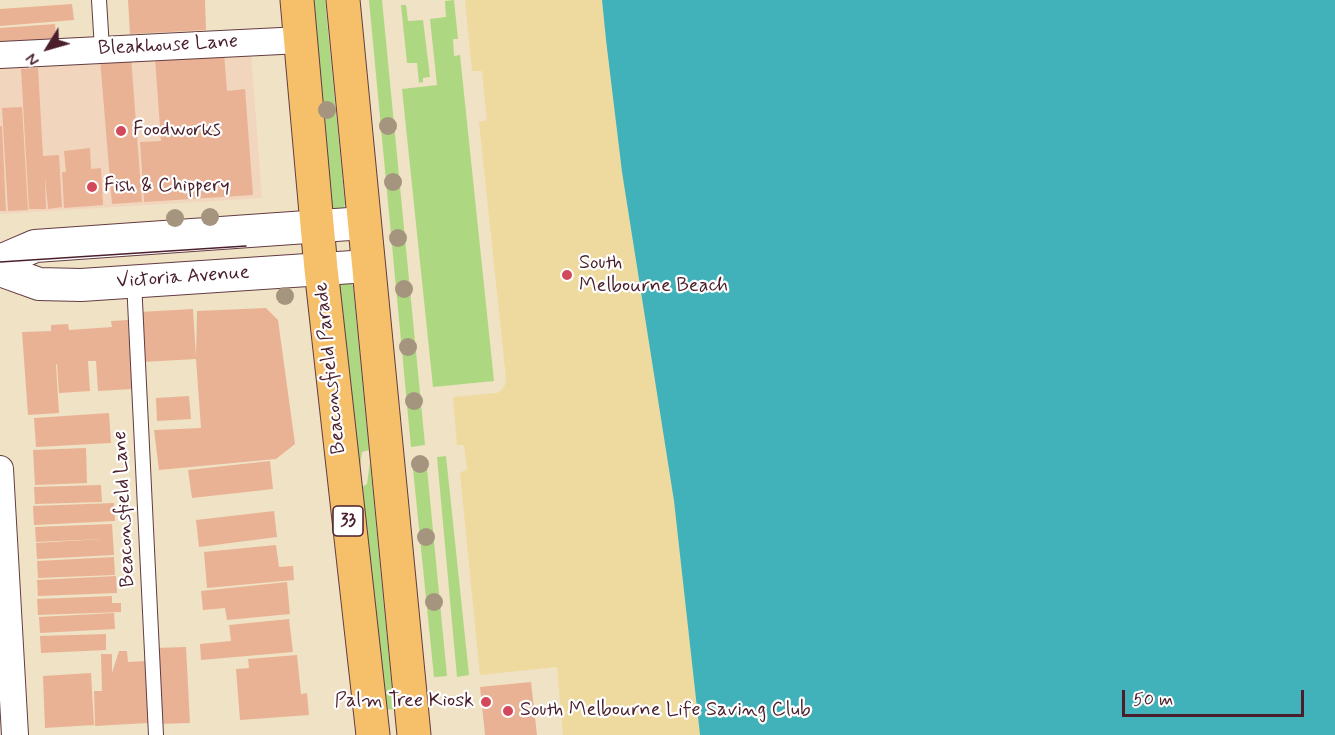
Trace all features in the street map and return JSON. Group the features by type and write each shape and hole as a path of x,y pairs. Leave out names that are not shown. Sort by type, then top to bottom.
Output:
{"main road":[{"name":"Beaconsfield Parade","path":"297,0 321,269 373,735"},
{"name":"33","path":"343,0 414,735"}],"street":[{"name":"Bleakhouse Lane","path":"0,55 301,40"},
{"path":"0,261 35,246 364,223"},
{"name":"Victoria Avenue","path":"0,270 39,284 81,285 368,266"},
{"path":"0,469 15,735"}],"lane":[{"path":"99,0 102,49"},
{"name":"Beaconsfield Lane","path":"134,280 156,735"}],"shaded area":[{"path":"251,53 262,198 0,214 0,69"}],"green space":[{"path":"310,0 325,0 345,204 341,212 330,209"},
{"path":"369,0 382,0 425,445 411,447"},
{"path":"454,0 458,39 453,39 454,56 460,55 494,381 433,387 402,89 437,85 430,19 446,17 445,1"},
{"path":"401,5 406,5 408,21 423,20 430,77 423,78 423,82 419,83 417,63 407,63"},
{"path":"339,281 349,281 353,286 369,450 362,452 359,478 337,288"},
{"path":"446,456 469,675 457,677 437,457"},
{"path":"426,458 447,676 434,677 412,459"},
{"path":"370,462 394,709 385,710 360,488 367,484"}],"sand":[{"name":"South Melbourne Beach","path":"465,0 602,0 622,172 674,501 700,735 563,735 557,667 480,675 460,473 467,469 464,445 457,445 453,397 497,393 505,385 506,378 479,122 487,120 482,71 472,71"}],"water":[{"path":"602,0 1335,0 1335,735 700,735 674,501 622,172"}],"building":[{"path":"128,0 205,0 206,30 130,34"},
{"path":"72,4 74,20 0,26 0,9"},
{"path":"55,24 56,40 0,44 0,28"},
{"path":"224,53 227,91 245,89 253,195 144,202 140,142 161,141 155,58"},
{"name":"Foodworks","path":"131,57 142,202 112,204 100,59"},
{"path":"38,68 43,156 59,155 62,207 48,209 45,176 46,209 29,209 21,69"},
{"path":"22,107 28,210 8,211 2,108"},
{"path":"0,126 2,126 6,211 0,211"},
{"path":"90,148 91,169 101,168 103,205 64,208 62,172 66,172 64,151"},
{"path":"266,308 278,320 295,444 276,459 159,470 154,430 201,428 196,359 143,362 139,312 193,309 196,357 197,311"},
{"path":"128,320 132,389 98,391 96,361 88,361 90,391 59,393 57,364 59,413 28,415 22,332 51,331 51,325 68,324 69,330 112,327 111,321"},
{"path":"189,396 191,419 157,421 156,398"},
{"path":"109,413 111,443 36,447 34,418"},
{"path":"86,448 87,483 35,485 33,450"},
{"path":"270,461 273,489 192,498 188,470"},
{"path":"101,485 102,502 35,504 34,487"},
{"path":"114,503 115,521 34,525 33,506"},
{"path":"274,511 277,537 199,547 196,520"},
{"path":"112,524 114,555 37,559 36,543 102,539 36,542 35,527"},
{"path":"276,545 279,567 293,566 294,580 207,588 204,552"},
{"path":"114,557 115,575 38,578 37,561"},
{"path":"116,576 117,593 38,596 37,580"},
{"path":"287,582 290,614 227,620 225,608 203,610 201,591"},
{"path":"112,596 112,603 121,603 121,612 38,615 37,599"},
{"path":"114,613 115,629 40,633 39,617"},
{"path":"289,619 293,652 201,660 200,644 231,641 229,625"},
{"path":"106,634 106,650 41,653 40,636"},
{"path":"186,647 190,723 158,724 154,648"},
{"path":"119,651 127,651 128,662 145,661 148,723 95,726 94,691 102,691 101,654 112,654 112,673"},
{"path":"297,655 301,694 307,693 309,715 240,720 236,669 249,668 248,659"},
{"path":"91,673 94,725 45,728 43,676"},
{"name":"South Melbourne Life Saving Club","path":"531,682 537,735 485,735 480,687"}],"tram line":[{"path":"0,262 246,246"}],"place":[{"name":"Foodworks","path":"121,131"},
{"name":"Fish & Chippery","path":"92,187"},
{"name":"South Melbourne Beach","path":"567,275"},
{"name":"Palm Tree Kiosk","path":"486,702"},
{"name":"South Melbourne Life Saving Club","path":"508,711"}]}
